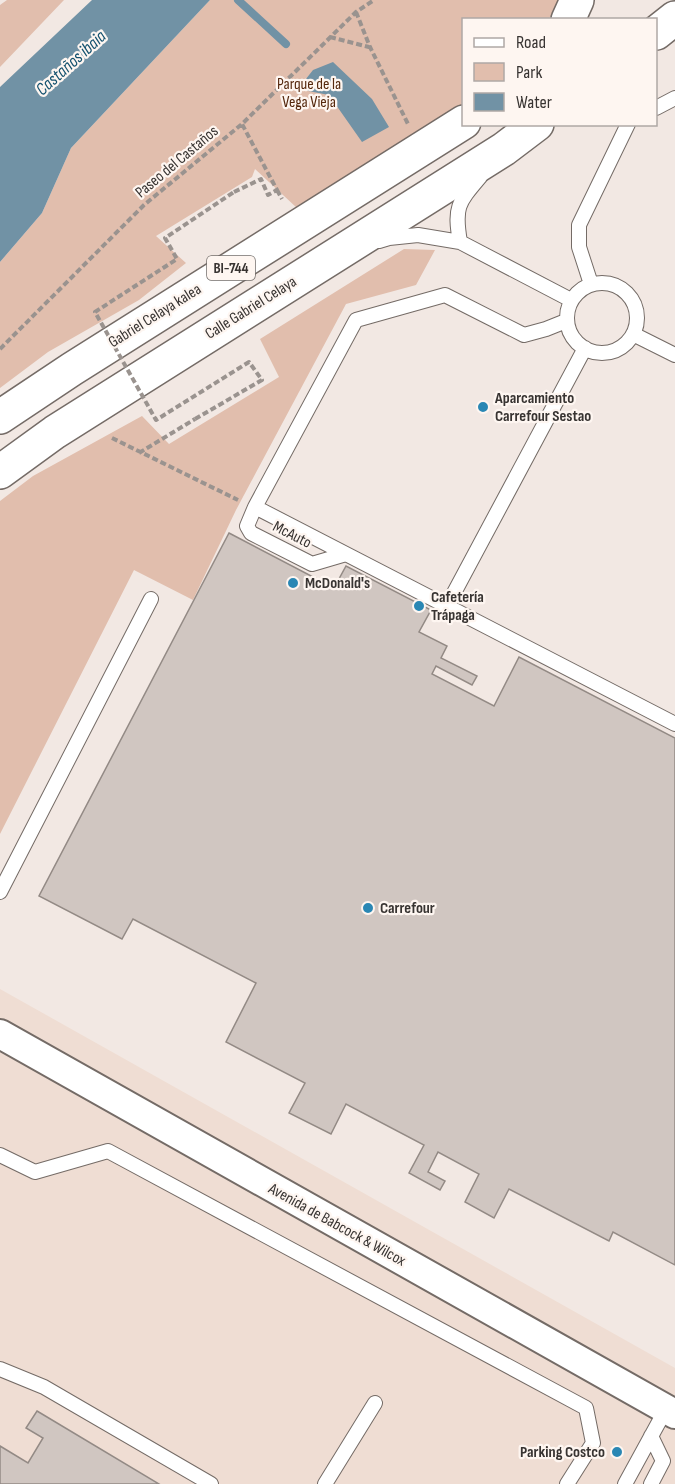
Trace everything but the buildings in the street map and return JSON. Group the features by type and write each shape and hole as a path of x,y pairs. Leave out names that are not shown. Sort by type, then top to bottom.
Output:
{"main road":[{"path":"569,18 577,0"},
{"path":"657,32 675,18"},
{"name":"Gabriel Celaya kalea","path":"0,417 81,362 462,123"},
{"name":"BI-744","path":"504,149 534,126"},
{"name":"Calle Gabriel Celaya","path":"0,472 55,432 504,149"}],"street":[{"name":"Avenida de Babcock & Wilcox","path":"0,1035 670,1412"}],"lane":[{"path":"657,107 675,98"},
{"path":"591,284 579,247 579,225 627,126"},
{"path":"460,242 456,219 462,198 504,149"},
{"path":"330,259 389,238 418,235 460,242 571,300"},
{"path":"603,282 614,284 624,290 632,300 637,313 637,325 626,344 608,353 595,352 578,344 570,333 566,321 571,300 578,291 591,284 603,282"},
{"path":"566,321 524,334 445,295 356,320 250,505 675,724"},
{"path":"633,334 675,355"},
{"path":"447,606 585,348"},
{"name":"McAuto","path":"250,505 247,526 251,533 312,564 346,555"},
{"path":"0,892 151,599"},
{"path":"0,1155 35,1172 108,1151 586,1408 593,1443 567,1484"},
{"path":"0,1369 44,1387 211,1484"},
{"path":"326,1484 375,1403"},
{"path":"625,1484 651,1436 670,1412"},
{"path":"651,1436 663,1461 651,1484"}],"path":[{"name":"Paseo del Castaños","path":"0,349 144,205 242,124 356,12 374,0"},
{"path":"356,12 370,47 411,130"},
{"path":"330,37 370,47"},
{"path":"242,124 282,199"},
{"path":"140,453 262,380 249,362 156,420 95,312 177,259 165,238 234,192 261,179 268,195 277,190"},
{"path":"112,438 250,505"}],"shaded area":[{"path":"0,989 675,1368 675,1484 0,1484"}],"green space":[{"path":"7,0 64,0 0,67 0,5"},
{"name":"Parque de la Vega Vieja","path":"210,0 559,0 550,18 462,18 462,108 297,208 255,169 252,177 156,236 186,263 139,300 48,352 0,388 0,262 42,213 71,148"},
{"path":"404,249 435,250 416,285 346,304 236,510 193,600 134,570 0,834 0,501 33,476 142,416 169,444 279,377 260,339"}],"water":[{"name":"Castaños ibaia","path":"92,0 210,0 71,148 42,213 0,262 0,87"},
{"path":"333,62 372,99 389,127 362,142 329,95 298,89 313,70"}],"waterway":[{"path":"238,0 286,44"}],"place":[{"name":"Aparcamiento Carrefour Sestao","path":"483,407"},
{"name":"McDonald's","path":"293,583"},
{"name":"Cafetería Trápaga","path":"419,606"},
{"name":"Carrefour","path":"368,908"},
{"name":"Parking Costco","path":"617,1452"}]}
